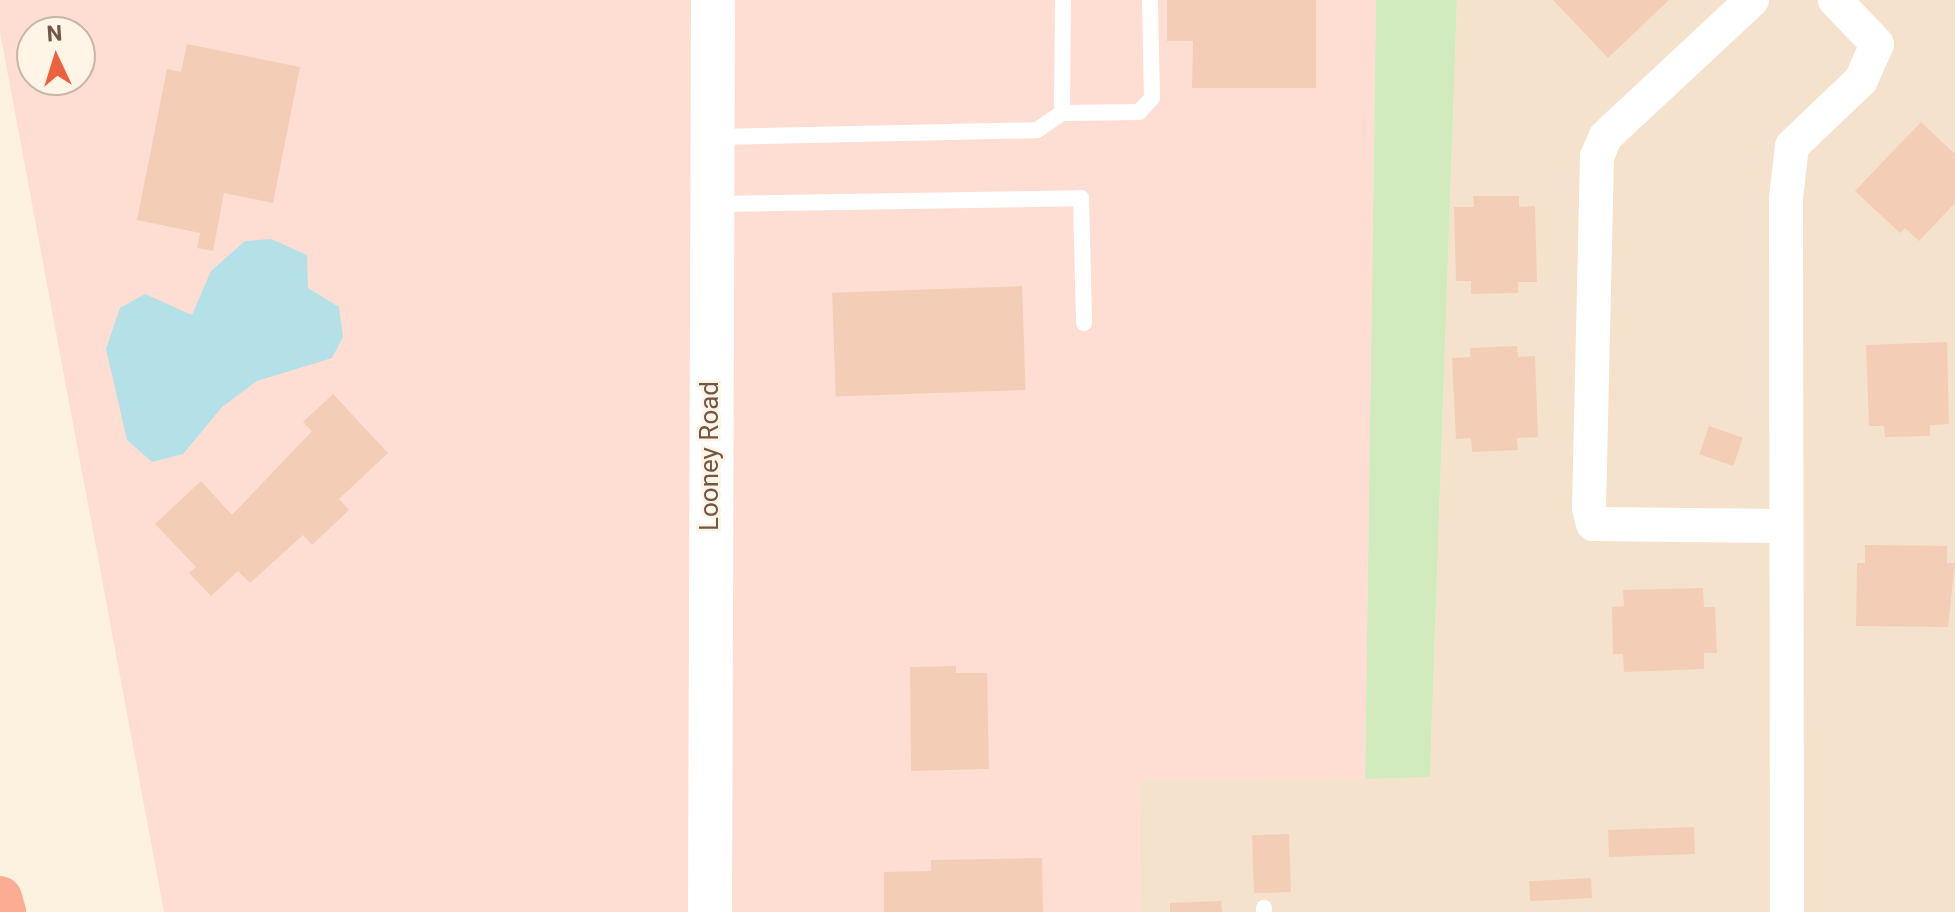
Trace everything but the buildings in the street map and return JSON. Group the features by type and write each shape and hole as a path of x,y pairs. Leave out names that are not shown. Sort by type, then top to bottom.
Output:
{"highway":[{"path":"0,898 4,912"}],"street":[{"name":"Looney Road","path":"710,912 713,0"},
{"path":"1752,0 1606,136 1597,156 1589,508 1593,524 1783,526"},
{"path":"1787,912 1783,526 1792,146 1861,80 1877,44 1835,0"}],"lane":[{"path":"1062,113 1063,0"},
{"path":"712,138 1037,130 1062,113 1139,112 1152,98 1150,0"},
{"path":"712,204 1081,198 1084,323"}],"shaded area":[{"path":"0,0 1376,0 1365,779 1139,780 1140,912 164,912 0,32"},
{"path":"1457,0 1955,0 1955,912 1140,912 1139,780 1430,777"}],"green space":[{"path":"1376,0 1457,0 1430,777 1365,779"}],"water":[{"path":"271,239 307,255 308,288 339,307 343,337 332,358 257,381 222,407 183,454 152,462 127,440 106,349 120,308 145,294 192,315 211,271 245,241"}]}
